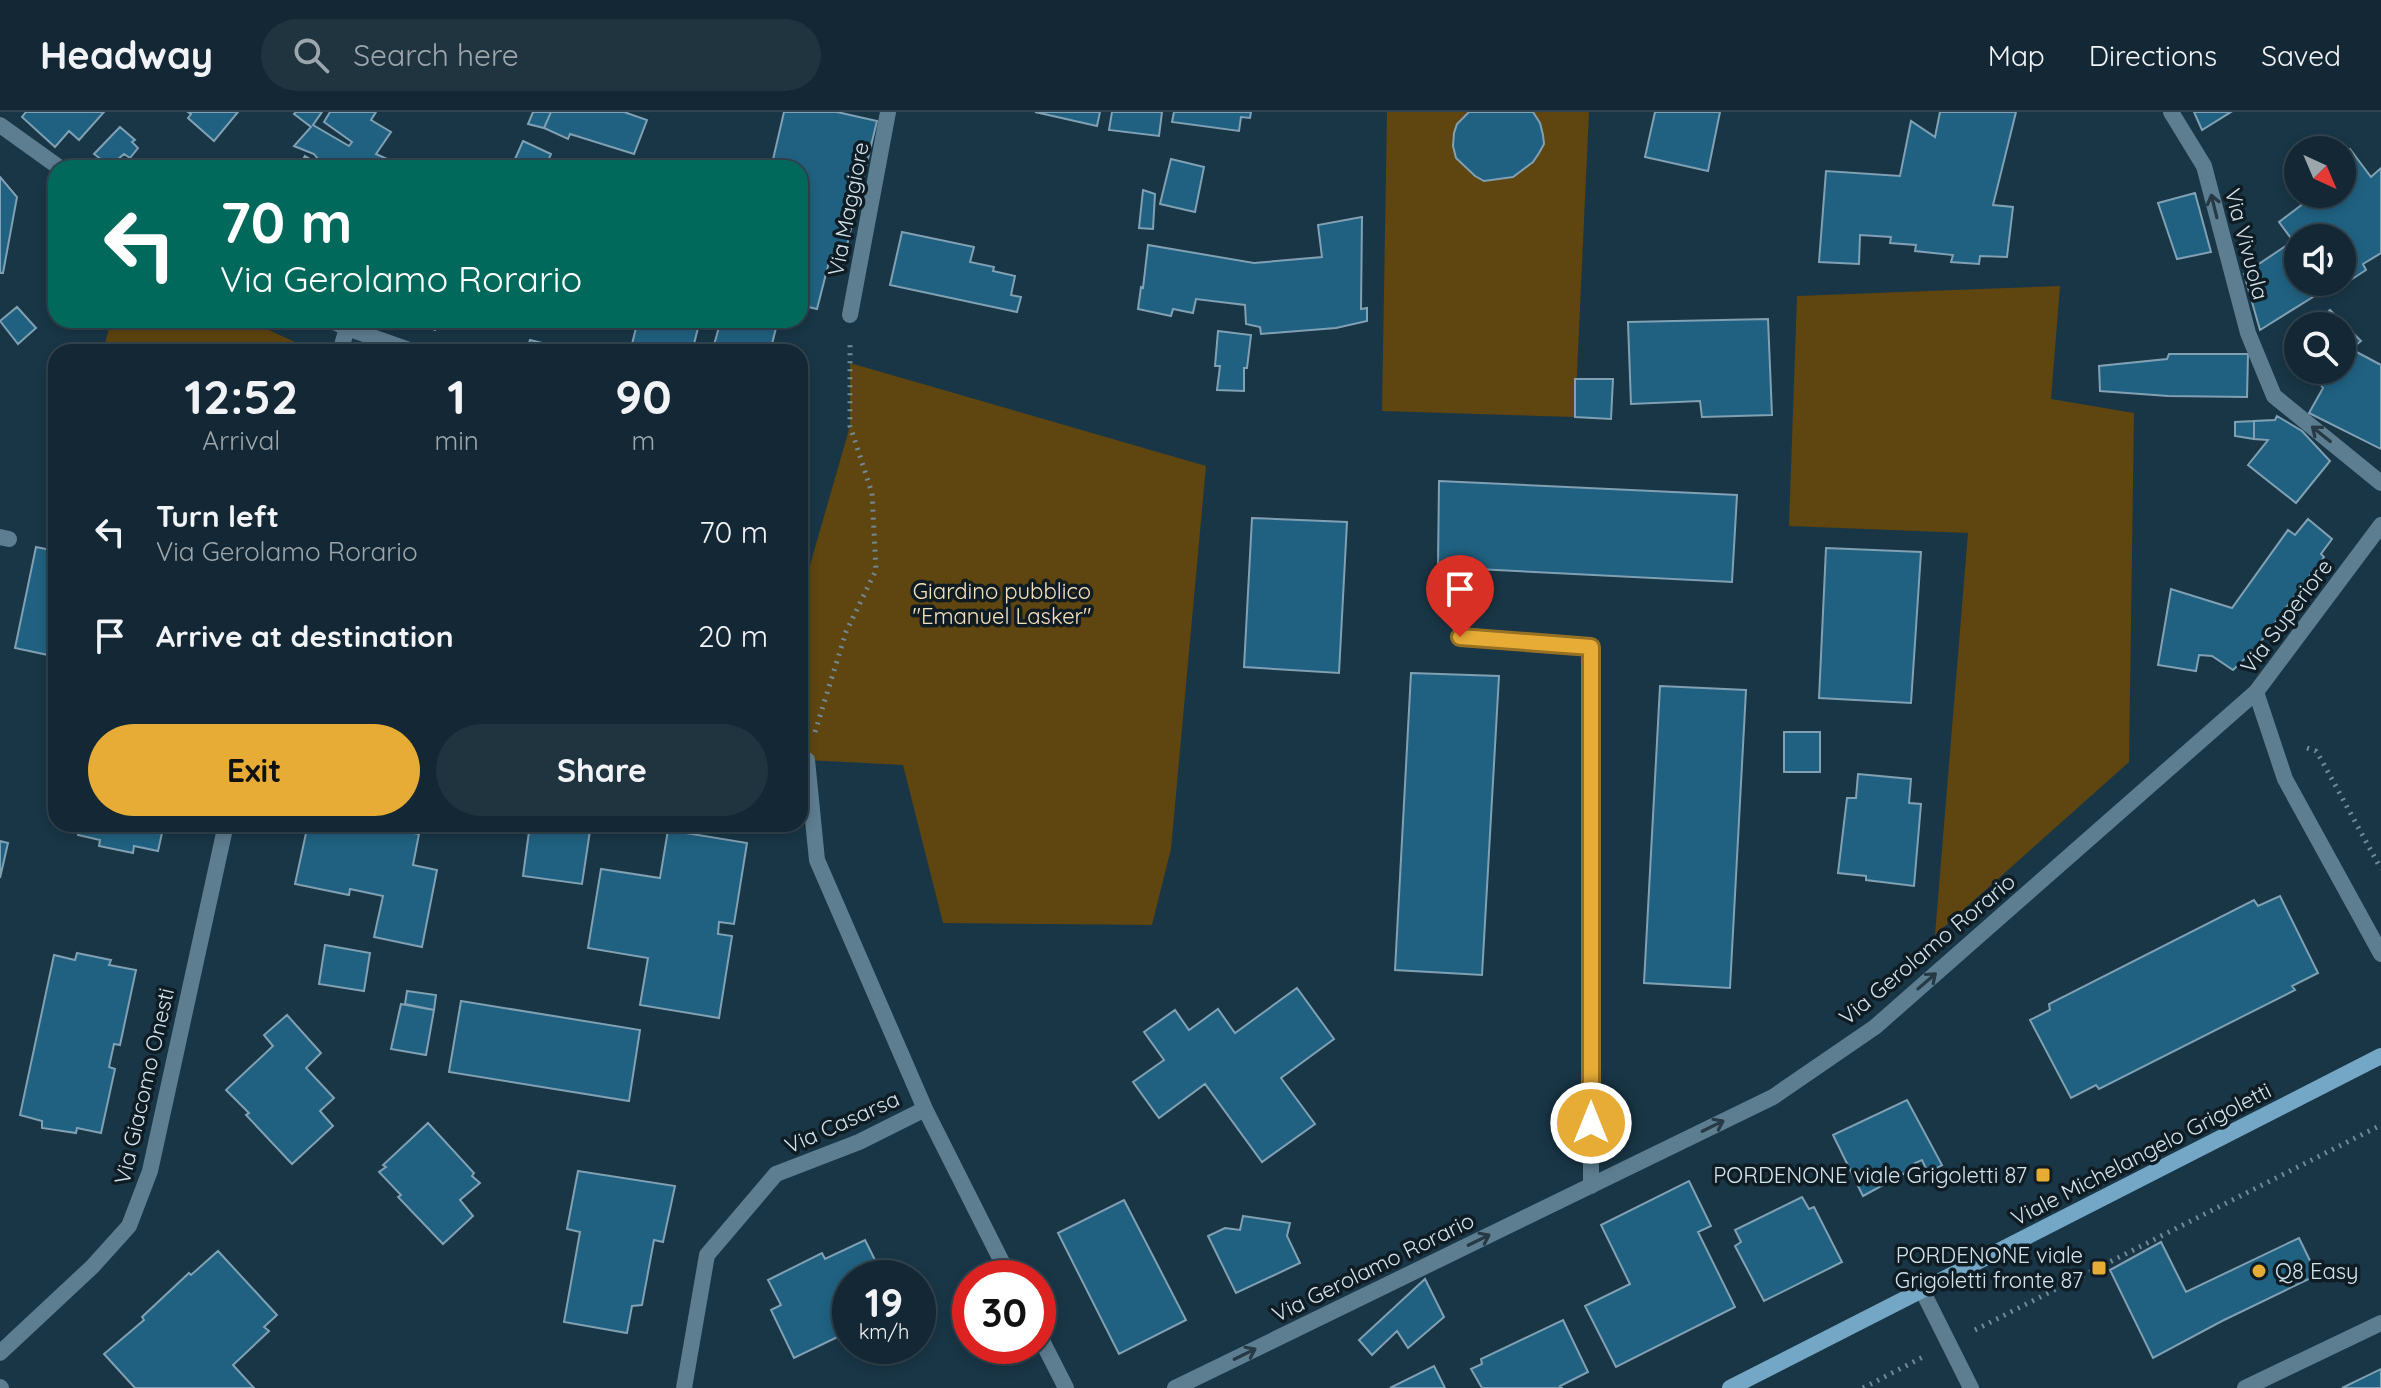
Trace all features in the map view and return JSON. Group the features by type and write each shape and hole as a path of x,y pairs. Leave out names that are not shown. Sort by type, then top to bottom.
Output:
{"main road":[{"name":"Viale Michelangelo Grigoletti","path":"1730,1388 2381,1056"}],"street":[{"name":"Via Maggiore","path":"850,315 888,112"},
{"name":"Via Vivuola","path":"2171,112 2204,166 2248,333 2274,396 2381,483"},
{"path":"0,125 49,160"},
{"path":"342,344 347,328 392,344"},
{"name":"Via Superiore","path":"2381,525 2256,692 2285,779 2381,954"},
{"path":"1460,637 1591,647 1591,1186"},
{"name":"Via Gerolamo Rorario","path":"1175,1388 1773,1097 1875,1027 2256,692"},
{"name":"Via Casarsa","path":"808,770 817,860 925,1109 1001,1260"},
{"name":"Via Giacomo Onesti","path":"0,1353 92,1267 129,1226 150,1171 224,832"},
{"name":"Via Casarsa","path":"684,1388 707,1255 776,1174 859,1142 925,1109"},
{"path":"1922,1290 1971,1388"},
{"path":"2245,1388 2381,1323"},
{"path":"1054,1364 1066,1388"}],"path":[{"path":"808,757 846,632 876,570 872,493 850,426 850,315"},
{"path":"2273,741 2316,751 2381,869"},
{"path":"1863,1388 2381,1125"}],"green space":[{"path":"1387,112 1589,112 1575,417 1382,411"},
{"path":"2060,286 2051,399 2134,413 2129,762 1935,935 1968,533 1789,526 1797,296"},
{"path":"109,328 264,328 299,344 105,344"},
{"name":"Giardino pubblico \"Emanuel Lasker\"","path":"850,363 1206,466 1171,849 1152,925 943,923 903,765 808,760 808,572 850,426"}],"building":[{"path":"26,112 104,112 79,140 69,131 55,147 22,117"},
{"path":"188,112 238,112 214,141 188,118 191,114"},
{"path":"322,112 313,125 349,146 352,142 324,122 330,112 376,112 371,120 391,132 376,154 389,160 319,160 314,154 294,146 311,127 294,114"},
{"path":"533,112 551,112 544,128 528,124"},
{"path":"551,112 624,112 647,120 634,154 570,134 568,139 544,128"},
{"path":"784,112 837,112 877,121 842,266 829,262 817,309 808,307 808,160 773,160"},
{"path":"1035,112 1100,112 1097,126"},
{"path":"1112,112 1162,112 1159,136 1109,130"},
{"path":"1174,112 1251,112 1250,118 1241,117 1239,131 1172,122"},
{"path":"1469,112 1533,112 1540,123 1544,144 1533,162 1513,177 1484,181 1456,158 1453,146 1457,124"},
{"path":"1655,112 1720,112 1708,171 1645,157"},
{"path":"1940,112 2016,112 1993,205 2013,207 2007,257 1980,256 1979,264 1951,262 1953,255 1915,251 1916,245 1890,243 1891,237 1860,235 1859,264 1819,262 1826,171 1900,176 1911,121 1935,137"},
{"path":"2194,112 2231,112 2202,130"},
{"path":"120,127 135,140 132,142 138,148 130,158 124,154 117,160 102,160 94,154"},
{"path":"523,141 551,154 548,160 515,160"},
{"path":"2356,157 2371,177 2381,168 2381,253 2363,264 2366,270 2356,276 2356,224 2284,224 2284,229 2279,222 2298,208 2356,208"},
{"path":"1171,159 1204,167 1195,212 1160,204"},
{"path":"0,177 17,197 3,273 0,273"},
{"path":"1143,190 1155,194 1153,229 1139,228"},
{"path":"2195,193 2211,252 2177,259 2158,203"},
{"path":"1362,217 1361,309 1367,308 1367,321 1336,328 1261,334 1260,327 1246,324 1245,305 1196,299 1193,313 1173,309 1171,316 1138,309 1148,245 1254,263 1322,257 1318,225"},
{"path":"902,232 974,247 970,262 1015,276 1011,295 1021,297 1017,312 890,285"},
{"path":"2284,247 2284,296 2315,296 2284,312 2284,315 2260,330 2244,274"},
{"path":"17,307 36,328 18,344 0,321"},
{"path":"1768,319 1772,415 1702,417 1700,401 1631,404 1628,322"},
{"path":"636,328 698,328 694,344 632,344"},
{"path":"719,328 776,328 772,344 714,344"},
{"path":"1218,331 1251,335 1247,368 1244,368 1244,391 1217,390 1220,366 1215,366"},
{"path":"2356,352 2381,365 2381,449 2309,413 2323,388 2320,384 2356,384"},
{"path":"2169,354 2248,354 2247,397 2100,391 2099,366 2167,359"},
{"path":"1575,379 1613,379 1611,419 1575,417"},
{"path":"2277,416 2302,431 2330,461 2296,503 2248,465 2268,440 2254,439 2254,421 2275,420"},
{"path":"2254,421 2254,439 2235,436 2235,422"},
{"path":"1439,481 1737,495 1732,582 1438,567"},
{"path":"1252,518 1347,522 1339,673 1244,667"},
{"path":"2308,519 2332,539 2321,554 2324,557 2256,648 2233,670 2212,656 2199,655 2196,671 2158,665 2171,589 2232,608 2288,530 2295,535"},
{"path":"36,547 48,549 48,655 15,648"},
{"path":"1826,548 1921,552 1911,703 1819,698"},
{"path":"1411,673 1499,676 1482,975 1395,970"},
{"path":"1660,686 1746,690 1730,988 1644,983"},
{"path":"1784,732 1820,732 1820,772 1784,772"},
{"path":"1858,774 1911,779 1909,803 1921,804 1914,886 1838,873 1847,798 1856,798"},
{"path":"79,832 162,832 158,851 134,846 133,853 99,846 100,840 78,835"},
{"path":"306,832 419,834 413,865 437,870 422,947 374,937 383,896 350,889 349,895 295,884"},
{"path":"529,832 590,832 582,884 523,876"},
{"path":"668,832 747,843 734,924 719,922 718,934 732,936 719,1018 640,1005 648,958 588,948 601,869 660,878"},
{"path":"0,841 8,843 0,878"},
{"path":"2280,896 2318,973 2292,986 2295,990 2099,1089 2096,1085 2071,1098 2030,1020 2050,1010 2049,1004 2254,900 2258,906"},
{"path":"325,945 370,953 364,991 319,984"},
{"path":"77,953 111,960 109,965 136,970 120,1045 114,1044 109,1067 115,1069 101,1133 77,1128 76,1133 42,1128 42,1121 20,1115 54,955 75,960"},
{"path":"1297,988 1334,1039 1281,1078 1315,1124 1262,1162 1205,1084 1159,1118 1133,1082 1164,1060 1144,1032 1175,1010 1189,1030 1218,1009 1235,1033"},
{"path":"407,991 436,995 434,1010 405,1004"},
{"path":"461,1001 640,1030 629,1101 449,1072"},
{"path":"401,1004 434,1010 426,1055 391,1049"},
{"path":"287,1015 321,1053 306,1068 334,1098 320,1111 333,1126 292,1164 226,1090 273,1046 264,1035"},
{"path":"1907,1100 1942,1165 1928,1173 1922,1160 1915,1163 1918,1166 1863,1196 1833,1135"},
{"path":"428,1123 480,1183 460,1200 473,1216 443,1244 398,1197 401,1195 379,1172"},
{"path":"578,1171 675,1186 663,1242 654,1240 642,1305 632,1306 627,1333 564,1322 580,1232 567,1229"},
{"path":"1689,1181 1711,1226 1698,1232 1735,1307 1616,1367 1585,1306 1630,1284 1601,1225"},
{"path":"1802,1197 1809,1209 1814,1207 1842,1262 1764,1301 1735,1246 1741,1242 1735,1230"},
{"path":"1124,1200 1186,1320 1119,1354 1058,1233"},
{"path":"1243,1216 1290,1223 1287,1236 1300,1263 1236,1293 1208,1236 1225,1228 1240,1230"},
{"path":"2299,1238 2317,1275 2153,1358 2110,1270 2161,1242 2186,1292"},
{"path":"865,1240 875,1260 832,1260 832,1340 794,1358 771,1310 781,1305 768,1280 822,1253 825,1259"},
{"path":"218,1251 277,1315 264,1327 269,1331 233,1365 254,1388 135,1388 104,1354 144,1320 142,1317 189,1273 191,1275"},
{"path":"1425,1279 1444,1317 1408,1348 1397,1331 1372,1355 1359,1340"},
{"path":"1563,1320 1588,1372 1560,1386 1562,1388 1482,1388 1471,1369 1482,1364 1481,1359"},
{"path":"1434,1366 1445,1388 1390,1388"},
{"path":"2381,1369 2381,1388 2342,1388"}],"place":[{"name":"PORDENONE viale Grigoletti 87","path":"2043,1175"},
{"name":"PORDENONE viale Grigoletti fronte 87","path":"2099,1268"},
{"name":"Q8 Easy","path":"2259,1271"}],"route":[{"path":"1460,637 1591,647 1591,1123"}]}
